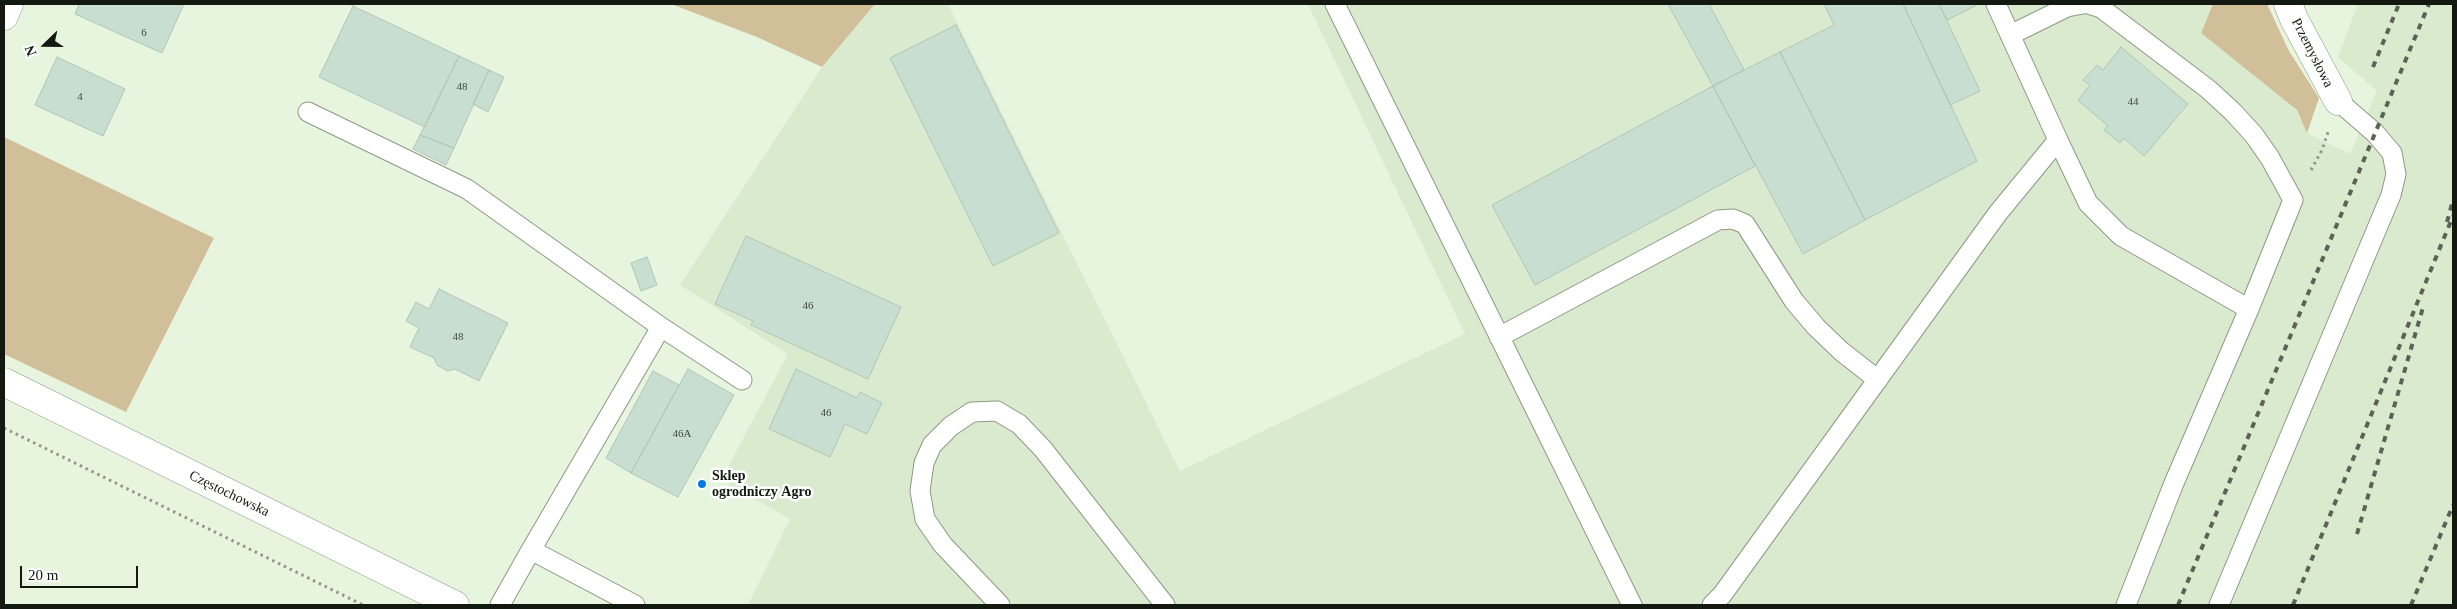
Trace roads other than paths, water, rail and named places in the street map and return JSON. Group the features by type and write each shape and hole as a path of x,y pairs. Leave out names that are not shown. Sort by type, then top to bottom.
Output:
{"main road":[{"path":"4,16 9,4"},
{"name":"Przemysłowa","path":"2288,4 2294,20 2338,101"},
{"name":"Częstochowska","path":"4,382 455,605"}],"lane":[{"path":"1335,4 1632,605"},
{"path":"1996,4 2088,203 2115,231 2248,310"},
{"path":"2010,35 2067,7 2083,4"},
{"path":"2088,4 2101,8 2208,88 2233,112 2259,143 2293,200 2174,483 2126,605"},
{"path":"2219,605 2391,195 2396,174 2392,153 2375,133 2338,101"},
{"path":"308,112 468,189 661,327 742,380"},
{"path":"1712,605 1722,595 1998,213 2058,140"},
{"path":"1499,337 1718,220 1733,218 1745,224 1794,301 1816,327 1841,351 1878,380"},
{"path":"500,605 661,327"},
{"path":"1000,605 943,545 925,518 920,491 924,463 932,445 950,426 972,412 997,411 1019,424 1049,457 1164,605"},
{"path":"531,550 635,605"}],"railway":[{"path":"2373,67 2399,4"},
{"path":"2178,605 2429,4"},
{"path":"2447,222 2453,200"},
{"path":"2293,605 2453,216"},
{"path":"2357,534 2424,304"},
{"path":"2411,605 2453,505"}],"place":[{"name":"Sklep ogrodniczy Agro","path":"702,484"}]}
